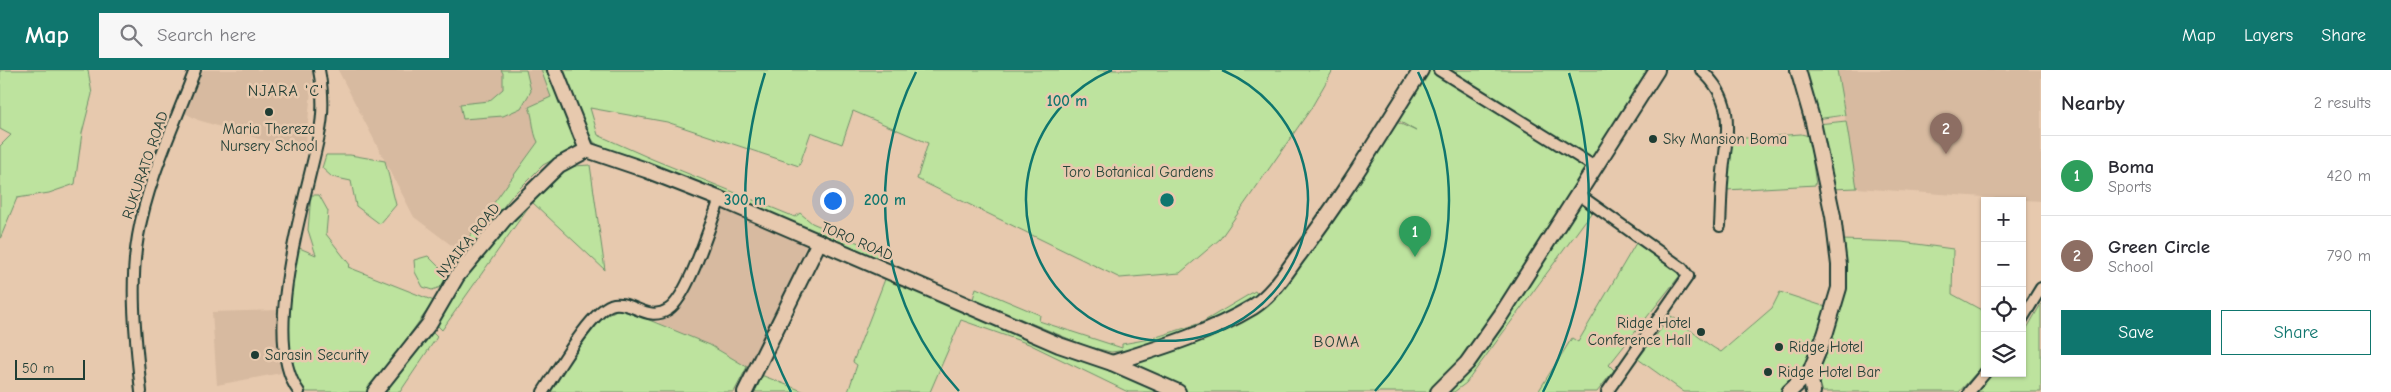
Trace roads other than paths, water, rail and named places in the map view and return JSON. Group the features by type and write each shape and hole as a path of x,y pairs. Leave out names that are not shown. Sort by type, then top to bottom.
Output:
{"main road":[{"path":"555,70 587,150"},
{"path":"1112,363 1152,351 1212,328 1254,306 1271,292 1315,234 1421,70"},
{"path":"1438,392 1467,363 1502,315 1657,70"},
{"path":"1789,392 1810,372 1825,335 1839,288 1839,264 1831,207 1813,122 1798,70"},
{"name":"TORO ROAD","path":"587,150 646,170 720,199 1059,345 1112,363 1178,392"},
{"name":"NYAIKA ROAD","path":"375,392 429,324 458,276 507,216 559,165 587,150"},
{"path":"745,392 819,242"},
{"path":"1810,372 1814,392"}],"street":[{"name":"RUKURATO ROAD","path":"141,392 134,289 137,238 152,180 195,70"},
{"path":"299,392 288,373 284,336 286,293 292,249 319,134 323,90 319,70"},
{"path":"1439,70 1595,167"},
{"path":"1701,70 1714,82 1726,106 1728,135 1721,188 1720,226"},
{"path":"1578,194 1682,268 1688,276 1607,392"},
{"path":"543,392 573,344 593,320 610,305 617,304 652,314 660,314 676,302 688,282 720,199"},
{"path":"2026,312 2041,288"},
{"path":"1969,392 1982,377"}],"place":[{"name":"Maria Thereza Nursery School","path":"269,112"},
{"name":"Sky Mansion Boma","path":"1653,139"},
{"name":"Green Circle","path":"1946,154"},
{"name":"Boma","path":"1415,257"},
{"name":"Ridge Hotel Conference Hall","path":"1701,332"},
{"name":"Ridge Hotel","path":"1779,347"},
{"name":"Sarasin Security","path":"255,355"},
{"name":"Ridge Hotel Bar","path":"1768,372"}],"district":[{"name":"NJARA 'C'","path":"286,91"},
{"name":"BOMA","path":"1337,342"}],"park label":[{"name":"Toro Botanical Gardens","path":"1138,172"}]}
